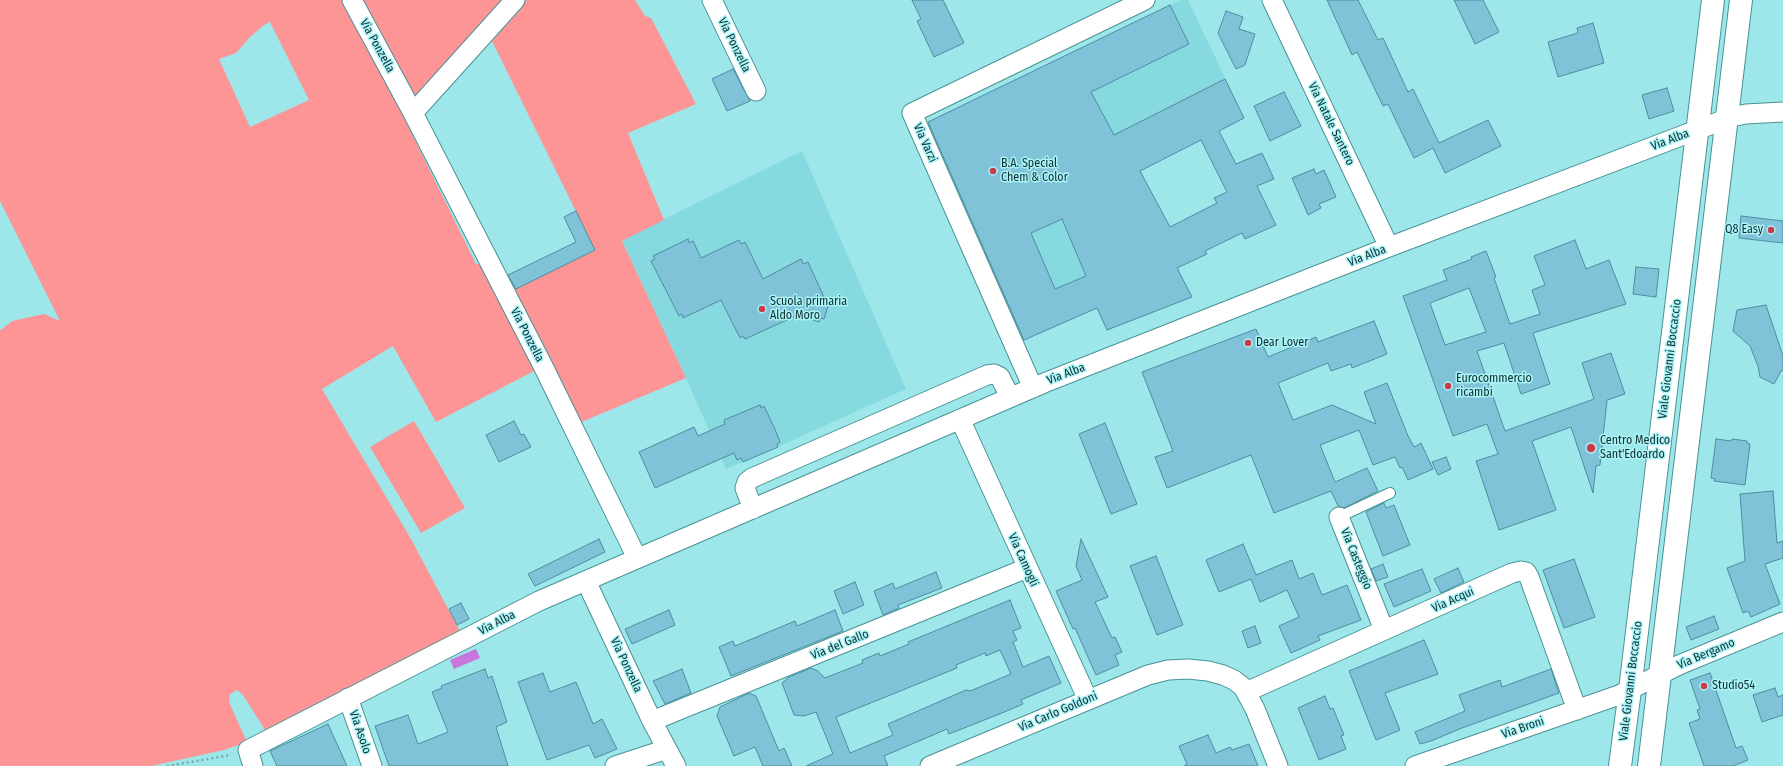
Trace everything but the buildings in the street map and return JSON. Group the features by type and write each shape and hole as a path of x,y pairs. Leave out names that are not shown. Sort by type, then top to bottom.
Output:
{"street":[{"name":"Via Ponzella","path":"352,0 413,113 543,366 637,558"},
{"path":"413,113 515,0"},
{"name":"Via Ponzella","path":"712,0 756,91"},
{"name":"Via Varzi","path":"1033,388 912,113 1145,0"},
{"name":"Via Natale Santero","path":"1272,0 1389,247"},
{"name":"Viale Giovanni Boccaccio","path":"1620,766 1713,0"},
{"path":"1649,766 1741,0"},
{"name":"Via Alba","path":"251,758 348,698 539,601 1010,397 1389,247 1726,119 1741,114 1783,112"},
{"path":"753,509 745,488 747,482 752,478 973,381 991,374 998,375 1010,397"},
{"name":"Via Camogli","path":"960,419 1088,700"},
{"name":"Via Casteggio","path":"1340,517 1384,630"},
{"name":"Via del Gallo","path":"652,721 1027,568"},
{"name":"Via Acqui","path":"1246,692 1516,571 1526,572 1529,576 1577,710"},
{"name":"Via Ponzella","path":"586,581 652,721 676,766"},
{"name":"Via Bergamo","path":"1630,690 1659,675 1783,622"},
{"name":"Via Carlo Goldoni","path":"930,766 1153,674 1188,669 1208,671 1223,675 1239,684 1246,692"},
{"name":"Via Broni","path":"1415,766 1630,690"},
{"path":"1246,692 1255,708 1278,766"},
{"name":"Via Asolo","path":"348,698 372,766"},
{"path":"615,766 667,749"}],"lane":[{"name":"Via Casteggio","path":"1340,517 1390,493"}],"path":[{"path":"167,766 233,755 251,758"}],"shaded area":[{"path":"0,0 635,0 645,16 651,18 696,104 628,133 664,220 622,241 686,378 579,423 513,290 595,250 490,37 404,118 476,264 485,263 536,370 436,422 393,346 322,389 411,539 462,635 402,660 265,730 243,695 237,690 230,694 229,702 247,742 224,750 151,766 0,766 0,329 1,330 12,321 44,314 60,321 0,201","holes":["270,22 309,100 250,127 219,59 236,53 250,37"]},
{"path":"1181,0 1188,0 1244,118 1134,174 1192,297 1107,330 1097,308 1020,342 925,124"},
{"name":"Scuola primaria Aldo Moro","path":"802,151 906,389 764,453 762,450 757,456 726,469 686,378 622,240"},
{"path":"414,421 465,508 421,533 370,447"},
{"path":"476,649 480,658 454,669 450,660"}],"place":[{"name":"B.A. Special Chem & Color","path":"993,171"},
{"name":"Q8 Easy","path":"1771,230"},
{"name":"Scuola primaria Aldo Moro","path":"762,309"},
{"name":"Dear Lover","path":"1248,343"},
{"name":"Eurocommercio ricambi","path":"1448,386"},
{"name":"Centro Medico Sant'Edoardo","path":"1591,448"},
{"name":"Studio54","path":"1704,686"}]}
